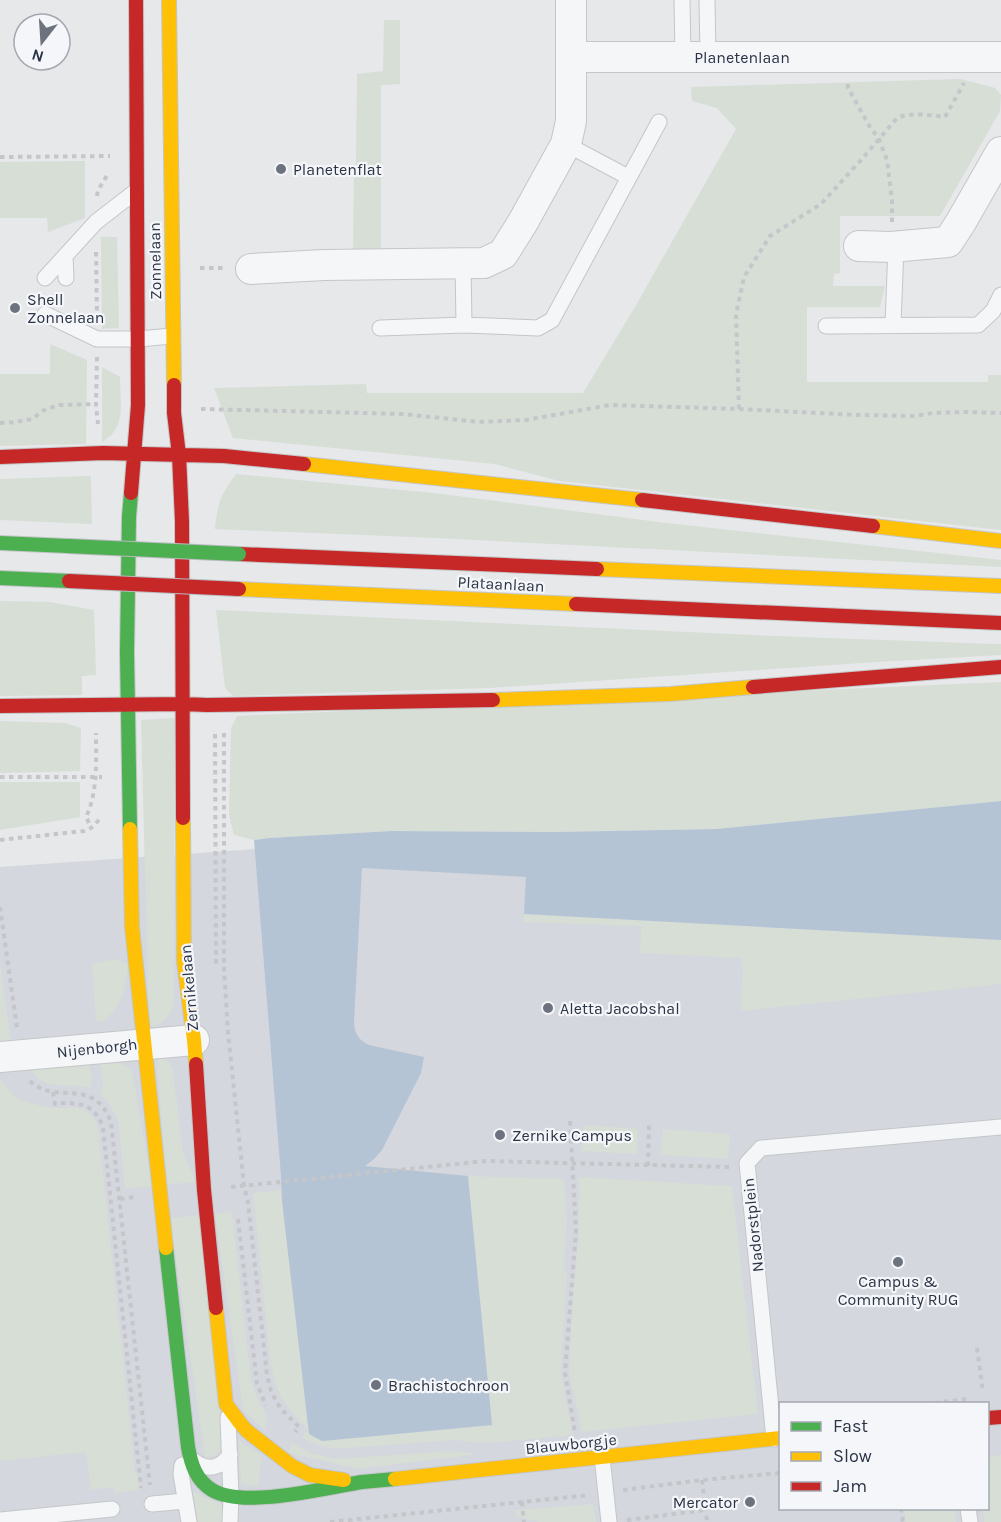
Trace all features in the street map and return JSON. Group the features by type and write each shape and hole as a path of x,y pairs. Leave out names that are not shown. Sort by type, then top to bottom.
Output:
{"main road":[{"name":"Zonnelaan","path":"128,705 129,517 138,405 139,339 136,0"},
{"name":"Zonnelaan","path":"169,0 172,336 174,413 179,455 182,520"},
{"path":"0,457 103,453 224,456 1001,541"},
{"name":"Zernikelaan","path":"182,520 184,962 194,1040 204,1190 226,1404"},
{"name":"Plataanlaan","path":"0,543 1001,586"},
{"name":"Plataanlaan","path":"0,578 1001,623"},
{"path":"0,706 207,705 670,694 1001,666"},
{"path":"128,705 132,927 184,1417 190,1457 197,1476 211,1489 231,1497"},
{"name":"Blauwborgje","path":"226,1404 247,1431 292,1467 310,1475 364,1482"},
{"name":"Blauwborgje","path":"231,1497 250,1499 306,1493 364,1482 777,1439"}],"street":[{"path":"250,269 324,265 463,264 484,262 503,254 566,144 571,121 571,0"},
{"name":"Planetenlaan","path":"572,57 1001,57"},
{"path":"859,246 893,247 948,242 1001,154"},
{"name":"Nijenborgh","path":"10,1056 194,1040"}],"lane":[{"path":"682,0 696,57"},
{"path":"696,57 707,0"},
{"path":"380,328 464,325 538,328 552,320 659,122"},
{"path":"566,144 628,177"},
{"path":"45,278 96,222 138,190"},
{"path":"893,247 893,325"},
{"path":"65,256 66,278"},
{"path":"463,264 464,325"},
{"path":"826,326 978,325 993,311 1001,295"},
{"path":"45,314 66,318 97,339 172,336"},
{"name":"Nadorstplein","path":"777,1439 747,1163 761,1148 1001,1127"},
{"name":"Zernikelaan","path":"226,1404 230,1454 230,1522"},
{"path":"184,1417 181,1474 189,1522"},
{"path":"190,1457 200,1465 212,1467 226,1461 230,1454"},
{"path":"602,1457 609,1522"},
{"path":"152,1504 185,1501"},
{"path":"0,1520 112,1509"}],"path":[{"path":"847,56 848,88 879,139 887,160 892,200 893,247"},
{"path":"738,409 736,315 744,278 770,236 821,204 897,118 904,115 945,117 966,78 960,57"},
{"path":"0,157 113,156"},
{"path":"0,423 32,419 44,410 59,405 96,404"},
{"path":"197,410 205,408 403,414 488,422 542,418 610,405 858,416 1001,413"},
{"name":"Zernikelaan","path":"215,731 216,977"},
{"path":"89,823 86,817 90,810 96,777 96,732"},
{"path":"224,733 224,969 228,1032 267,1375 271,1391 281,1409 299,1427 295,1432"},
{"path":"0,777 109,777"},
{"path":"0,840 84,831 98,822 105,813"},
{"path":"0,907 10,1056"},
{"path":"138,1494 141,1492 140,1477 103,1128 95,1113 82,1104 68,1102 55,1104 53,1092 82,1094 92,1098 101,1105 111,1122 152,1504"},
{"path":"570,1121 576,1230 565,1373 576,1436"},
{"path":"648,1166 649,1125"},
{"path":"234,1187 486,1161 728,1168 747,1163"},
{"path":"233,1176 235,1195"},
{"path":"238,1215 257,1384 268,1411"},
{"path":"977,1348 983,1398"},
{"path":"330,1522 522,1503 702,1480 779,1473"},
{"path":"702,1480 707,1522"},
{"path":"522,1503 524,1522"},
{"path":"626,1521 705,1510"}],"shaded area":[{"path":"384,20 400,20 400,84 381,85 381,252 353,252 357,74 383,71"},
{"path":"960,79 995,88 1001,95 1000,111 940,216 840,216 840,273 834,274 833,286 885,286 880,307 807,307 807,382 988,382 988,375 1001,375 1001,530 559,481 495,464 233,438 214,388 366,384 367,393 583,393 635,307 736,129 717,108 692,101 691,87"},
{"path":"85,161 85,218 48,232 47,218 0,218 0,162"},
{"path":"101,237 117,237 119,328 102,329"},
{"path":"50,344 87,360 86,444 0,446 0,374 50,374"},
{"path":"102,367 120,377 121,405 119,422 115,430 102,442"},
{"path":"236,474 434,493 666,523 1001,560 1001,567 215,529 221,500"},
{"path":"91,476 92,524 0,520 0,479"},
{"path":"0,601 50,602 94,610 96,675 82,676 82,695 0,696"},
{"path":"216,610 773,636 1001,644 1001,655 489,688 233,696 225,688"},
{"path":"1001,682 1001,801 716,829 555,832 391,831 254,840 234,835 229,815 231,728 237,716"},
{"path":"175,718 174,1006 161,1023 149,1026 141,720"},
{"path":"0,721 65,723 81,728 80,771 0,773"},
{"path":"0,782 80,782 80,817 0,830"},
{"name":"Zernike Campus","path":"1001,845 1001,1522 0,1522 0,867 272,848"},
{"path":"524,914 1001,940 1001,984 741,1011 743,966 741,958 640,953 641,926 524,922"},
{"path":"119,959 128,965 124,990 115,1009 102,1022 96,1020 92,963"},
{"path":"0,962 11,1044 0,1046"},
{"path":"157,1057 164,1057 173,1071 183,1153 195,1182 166,1185"},
{"path":"100,1058 125,1065 132,1070 152,1186 125,1189 118,1120 108,1102 100,1094 103,1086"},
{"path":"88,1060 92,1080 90,1088 49,1083 35,1075 30,1067"},
{"path":"0,1080 19,1099 53,1108 85,1110 90,1113 98,1126 135,1472 137,1472 139,1490 115,1493 114,1487 91,1490 86,1452 0,1461"},
{"path":"583,1125 638,1129 637,1154 582,1151"},
{"path":"663,1129 730,1134 728,1159 661,1155"},
{"path":"468,1176 564,1179 567,1223 564,1268 567,1273 561,1373 573,1435 499,1442 477,1443 455,1440 334,1449 302,1438 308,1429 292,1412 278,1391 270,1360 253,1193 281,1190 309,1433 322,1441 492,1425"},
{"path":"579,1177 732,1186 758,1414 582,1432 569,1373 572,1305 579,1232"},
{"path":"232,1212 251,1380 267,1416 265,1431 243,1410 215,1214"},
{"path":"200,1215 223,1442 218,1453 205,1457 170,1218"},
{"path":"239,1441 262,1455 258,1486 241,1483"},
{"path":"292,1443 313,1454 337,1459 450,1451 479,1454 358,1469 288,1453"},
{"path":"1001,1455 1001,1522 984,1522 983,1510 989,1510 989,1457"},
{"path":"191,1491 224,1505 223,1522 197,1522"},
{"path":"593,1504 596,1522 540,1522 515,1516 515,1510"},
{"path":"904,1510 954,1510 956,1522 906,1522"}],"water":[{"path":"1001,801 1001,940 524,914 526,877 362,868 355,1030 360,1039 369,1045 424,1057 421,1073 382,1150 365,1166 468,1176 492,1425 322,1441 309,1434 282,1201 254,840 391,831 555,832 716,829"}],"traffic: fast":[{"path":"130,829 127,652 131,493"},
{"path":"0,543 68,546"},
{"path":"68,546 239,554"},
{"path":"0,578 69,581"},
{"path":"166,1248 188,1447 198,1476 206,1486 226,1495 243,1498 285,1495 395,1479"}],"traffic: slow":[{"path":"169,0 174,385"},
{"path":"304,464 642,500"},
{"path":"873,526 1001,541"},
{"path":"597,569 1001,586"},
{"path":"239,589 576,604"},
{"path":"493,700 670,694 753,687"},
{"path":"183,818 184,962 196,1064"},
{"path":"130,829 132,927 166,1248"},
{"path":"216,1308 226,1404 240,1423 292,1466 310,1475 344,1480"},
{"path":"395,1479 779,1438"}],"traffic: jam":[{"path":"131,493 138,405 136,0"},
{"path":"174,385 182,521 183,818"},
{"path":"0,457 103,453 224,456 304,464"},
{"path":"642,500 873,526"},
{"path":"239,554 597,569"},
{"path":"69,581 239,589"},
{"path":"576,604 1001,623"},
{"path":"753,687 1001,667"},
{"path":"0,706 493,700"},
{"path":"196,1064 204,1190 216,1308"},
{"path":"989,1418 1001,1417"}],"place":[{"name":"Planetenflat","path":"281,169"},
{"name":"Shell Zonnelaan","path":"15,308"},
{"name":"Aletta Jacobshal","path":"548,1008"},
{"name":"Zernike Campus","path":"500,1135"},
{"name":"Campus & Community RUG","path":"898,1262"},
{"name":"Brachistochroon","path":"376,1385"},
{"name":"Mercator","path":"750,1502"}]}
